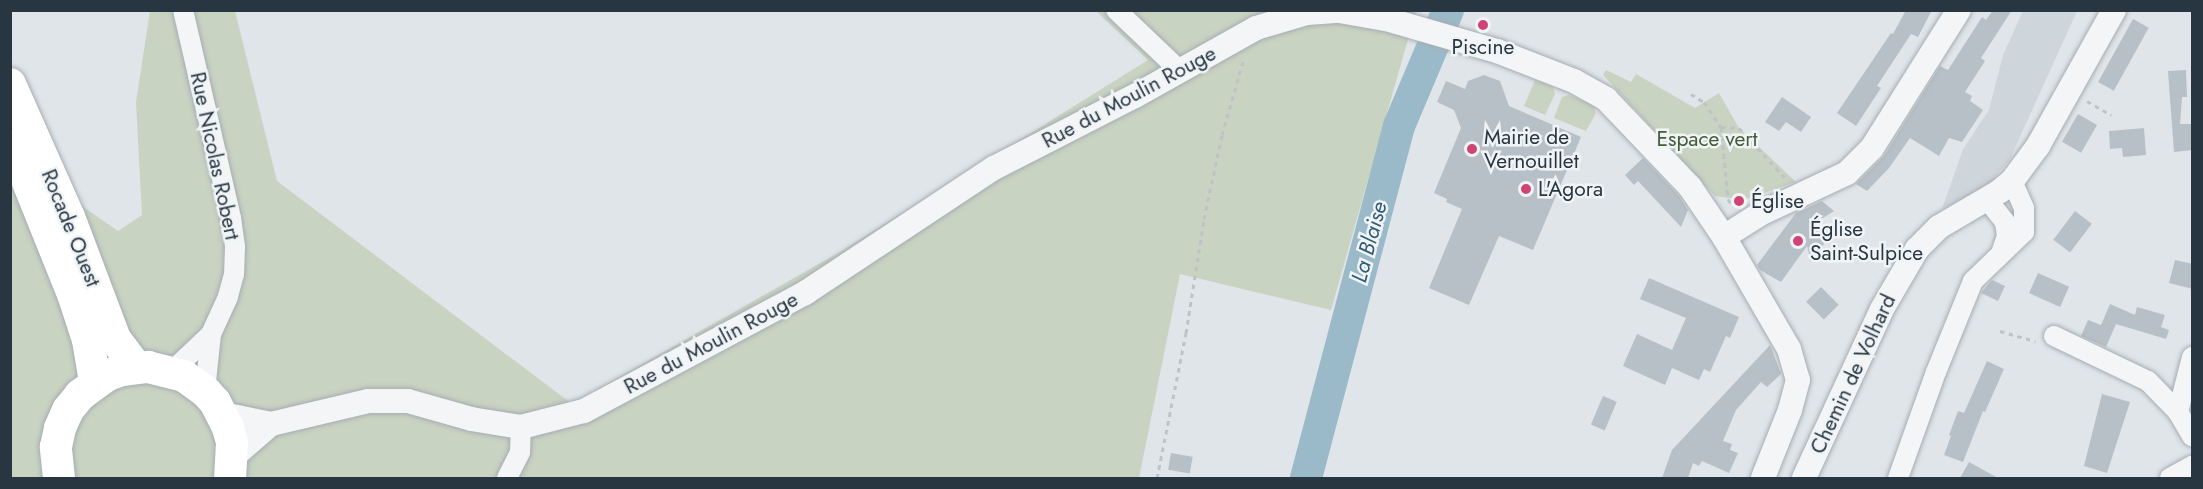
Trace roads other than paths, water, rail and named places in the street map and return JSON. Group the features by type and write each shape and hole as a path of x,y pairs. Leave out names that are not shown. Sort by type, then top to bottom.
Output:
{"main road":[{"name":"Rocade Ouest","path":"10,84 69,217 115,339 136,368"},
{"name":"Rocade Ouest","path":"10,139 74,297 88,340 94,382"},
{"path":"59,478 56,447 60,428 68,410 94,382 122,370 136,368 171,372 214,403 230,435 232,468"}],"street":[{"name":"Rue Nicolas Robert","path":"171,372 211,334 228,297 234,274 235,247 231,218 183,10"},
{"path":"1116,10 1180,71"},
{"path":"1734,231 1799,194 1847,173 1872,148 1959,10"},
{"name":"Chemin de Volhard","path":"1804,478 1882,309 1917,249 1939,227 1987,199 2012,181 2038,146 2114,10"},
{"name":"Rue du Moulin Rouge","path":"214,403 271,424 368,401 408,401 471,419 521,427 584,411 806,293 994,168 1180,71 1256,28 1307,13 1339,11 1386,19 1538,65 1606,99 1734,231"},
{"path":"1898,478 1936,372 1973,281 2024,232 2024,208 2012,181"},
{"path":"1987,199 2005,222 2007,236 2001,253"},
{"name":"Chemin de Volhard","path":"1734,231 1789,350 1798,380 1790,410 1763,478"},
{"name":"Rue Nicolas Robert","path":"211,334 214,403"},
{"path":"2054,336 2148,381 2178,412 2193,436"},
{"path":"2178,412 2193,357"},
{"name":"Rue du Moulin Rouge","path":"232,468 271,424"},
{"path":"507,478 520,452 521,427"},
{"path":"2170,478 2193,466"}],"waterway":[{"name":"La Blaise","path":"1306,478 1399,126 1448,10"}],"place":[{"name":"Piscine","path":"1483,25"},
{"name":"Mairie de Vernouillet","path":"1472,149"},
{"name":"L'Agora","path":"1526,189"},
{"name":"Église","path":"1739,201"},
{"name":"Église Saint-Sulpice","path":"1798,241"}],"park label":[{"name":"Espace vert","path":"1707,139"}]}
